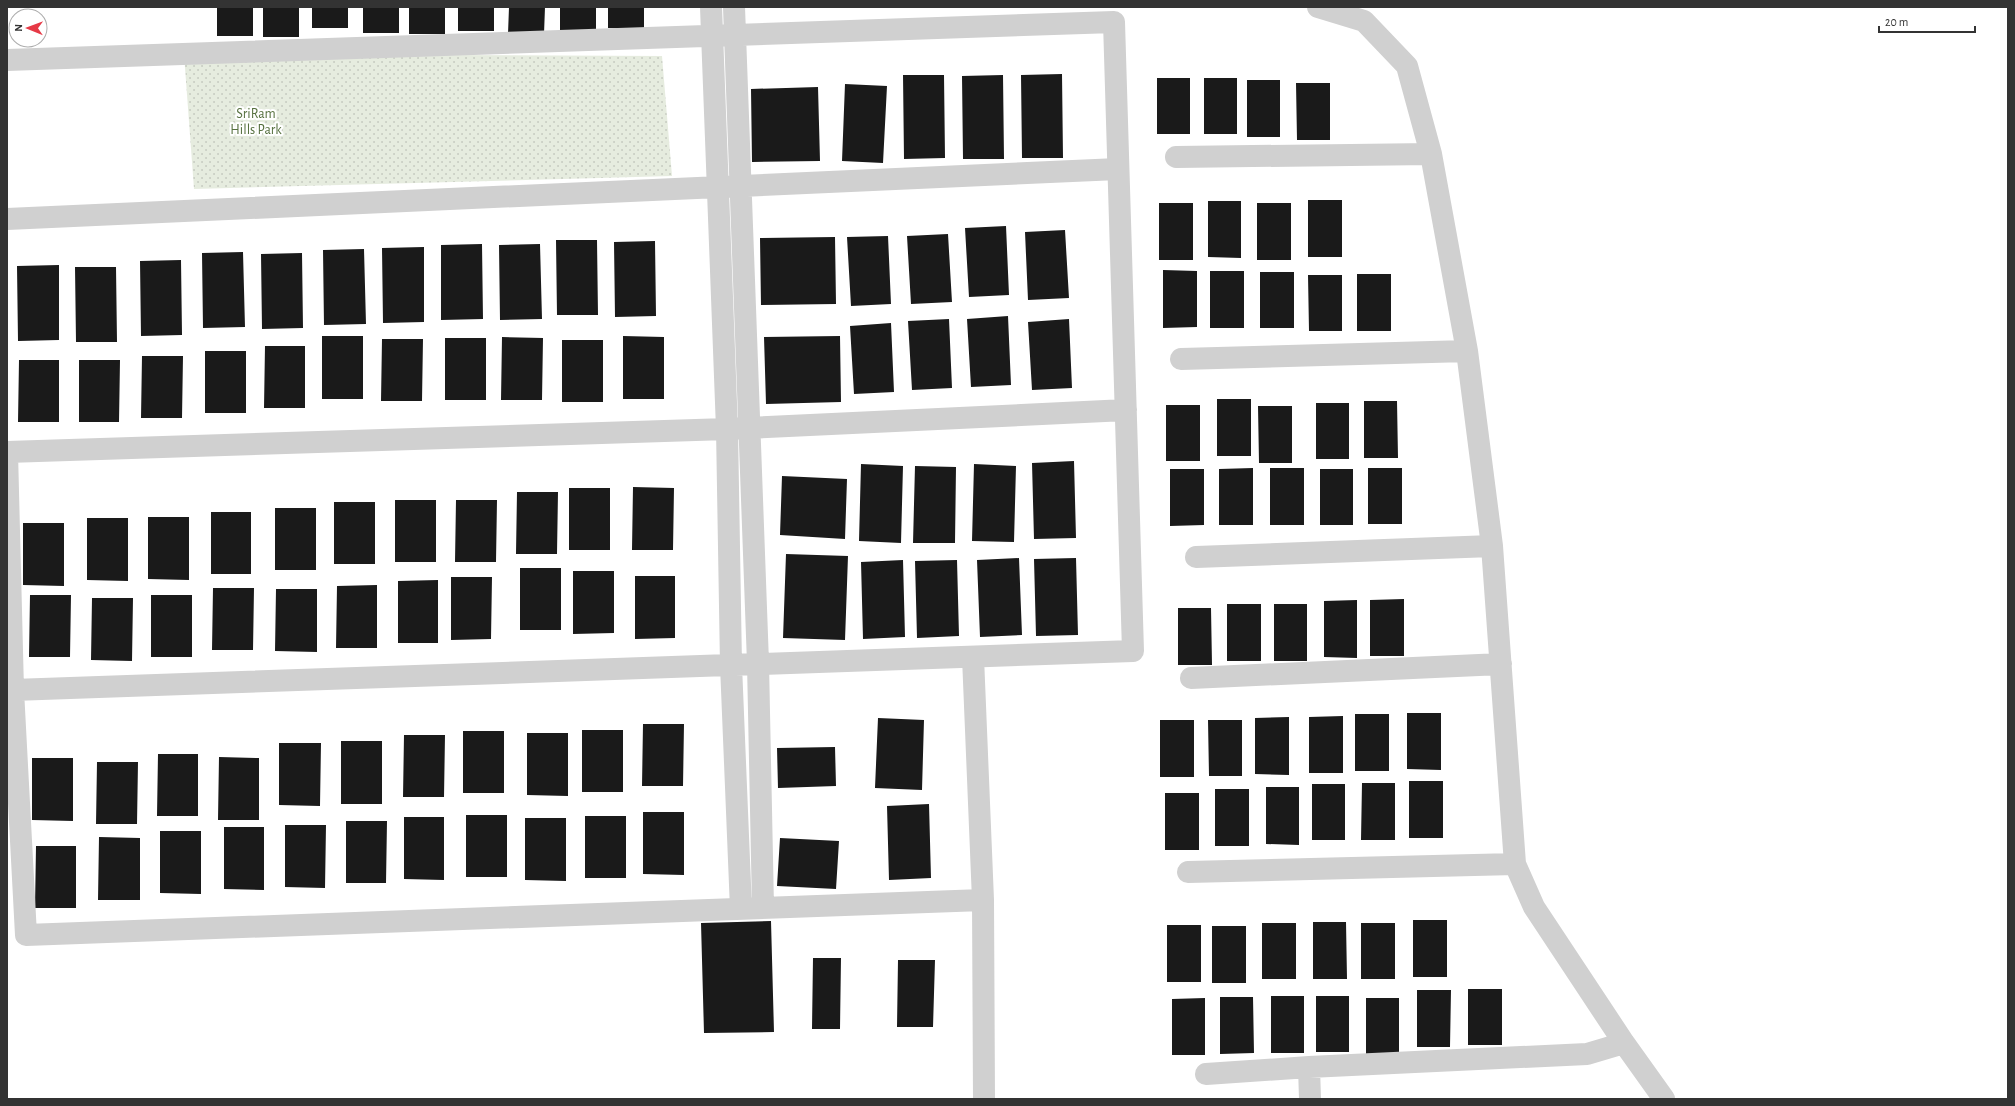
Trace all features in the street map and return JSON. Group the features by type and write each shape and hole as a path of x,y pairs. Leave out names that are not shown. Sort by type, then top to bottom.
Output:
{"street":[{"path":"711,7 727,429 731,665 741,909"},
{"path":"734,7 758,663 763,907"},
{"path":"1318,7 1364,21 1407,66 1431,154 1467,351 1492,546 1514,864 1534,907 1624,1043 1664,1099"},
{"path":"7,60 1114,22 1133,651 13,690"},
{"path":"1176,157 1431,154"},
{"path":"7,219 1118,169"},
{"path":"1181,359 1467,351"},
{"path":"983,900 26,935 13,690 7,452 727,429 1126,410"},
{"path":"1196,557 1492,546"},
{"path":"973,657 983,900 984,1099"},
{"path":"1191,678 1501,664"},
{"path":"1188,872 1514,864"},
{"path":"1206,1074 1309,1067 1587,1054 1624,1043"},
{"path":"1309,1067 1310,1099"}],"green space":[{"name":"SriRam Hills Park","path":"184,54 662,56 672,176 194,189"}],"building":[{"path":"217,7 253,7 253,36 217,36"},
{"path":"263,7 299,7 299,37 263,37"},
{"path":"312,7 348,7 348,28 312,28"},
{"path":"363,7 399,7 399,33 363,33"},
{"path":"409,7 445,7 445,34 409,34"},
{"path":"458,7 494,7 494,31 458,31"},
{"path":"509,7 545,7 544,34 508,34"},
{"path":"560,7 596,7 596,35 560,35"},
{"path":"608,7 644,7 644,29 608,28"},
{"path":"1062,74 1063,158 1022,158 1021,75"},
{"path":"903,75 944,75 945,158 904,159"},
{"path":"1003,75 1004,159 963,159 962,76"},
{"path":"1157,78 1190,78 1190,134 1157,134"},
{"path":"1204,78 1237,78 1237,134 1204,134"},
{"path":"1247,80 1280,80 1280,137 1247,137"},
{"path":"1296,83 1330,83 1330,140 1297,140"},
{"path":"845,84 887,86 883,163 842,161"},
{"path":"818,87 820,161 752,162 751,89"},
{"path":"1308,200 1342,200 1342,257 1308,257"},
{"path":"1208,201 1241,201 1241,258 1208,257"},
{"path":"1159,203 1193,203 1193,260 1159,260"},
{"path":"1257,203 1291,203 1291,260 1257,260"},
{"path":"1006,226 1009,295 969,297 965,228"},
{"path":"1065,230 1069,298 1028,300 1025,232"},
{"path":"948,234 952,302 911,304 907,236"},
{"path":"888,236 891,304 851,306 847,237"},
{"path":"835,237 836,304 761,305 760,238"},
{"path":"556,240 597,240 598,315 557,315"},
{"path":"655,241 656,316 615,317 614,242"},
{"path":"482,244 483,319 441,320 441,245"},
{"path":"540,244 542,319 500,320 499,245"},
{"path":"424,247 424,322 383,323 382,248"},
{"path":"364,249 366,324 324,325 323,250"},
{"path":"243,252 245,327 203,328 202,253"},
{"path":"302,253 303,328 262,329 261,254"},
{"path":"181,260 182,335 141,336 140,261"},
{"path":"59,265 59,340 18,341 17,266"},
{"path":"75,267 116,267 117,342 76,342"},
{"path":"1163,270 1197,271 1197,327 1163,328"},
{"path":"1210,271 1244,271 1244,328 1210,328"},
{"path":"1260,272 1294,272 1294,328 1260,328"},
{"path":"1357,274 1391,274 1391,331 1357,331"},
{"path":"1308,275 1342,275 1342,331 1309,331"},
{"path":"1008,316 1011,385 971,387 967,319"},
{"path":"949,319 952,388 912,390 908,321"},
{"path":"1069,319 1072,388 1032,390 1028,322"},
{"path":"891,323 894,392 854,394 850,326"},
{"path":"322,336 363,336 363,399 322,399"},
{"path":"623,336 664,337 664,399 623,399"},
{"path":"840,336 841,402 766,404 764,337"},
{"path":"502,337 543,338 542,400 501,400"},
{"path":"445,338 486,338 486,400 445,400"},
{"path":"382,339 423,339 422,401 381,401"},
{"path":"562,340 603,340 603,402 562,402"},
{"path":"265,346 305,346 305,408 264,408"},
{"path":"205,351 246,351 246,413 205,413"},
{"path":"142,356 183,356 182,418 141,418"},
{"path":"19,360 59,360 59,422 18,422"},
{"path":"79,360 120,360 119,422 79,422"},
{"path":"1217,399 1251,399 1251,456 1217,456"},
{"path":"1364,401 1397,401 1398,458 1364,458"},
{"path":"1316,403 1349,403 1349,459 1316,459"},
{"path":"1166,405 1200,405 1200,461 1166,461"},
{"path":"1258,406 1292,406 1292,463 1259,463"},
{"path":"1074,461 1076,538 1034,539 1032,463"},
{"path":"861,464 903,466 901,543 859,541"},
{"path":"974,464 1016,466 1014,542 972,541"},
{"path":"915,466 956,467 955,543 913,543"},
{"path":"1253,468 1253,525 1219,525 1219,469"},
{"path":"1270,468 1304,468 1304,525 1270,525"},
{"path":"1368,468 1402,468 1402,524 1368,524"},
{"path":"1170,469 1204,469 1204,525 1170,526"},
{"path":"1320,469 1353,469 1353,525 1320,525"},
{"path":"782,476 847,479 845,539 780,535"},
{"path":"633,487 674,488 673,550 632,550"},
{"path":"569,488 610,488 610,550 569,550"},
{"path":"517,492 558,492 557,554 516,554"},
{"path":"395,500 436,500 436,562 395,562"},
{"path":"456,500 497,500 496,562 455,562"},
{"path":"334,502 375,502 375,564 334,564"},
{"path":"275,508 316,508 316,570 275,570"},
{"path":"211,512 251,512 251,574 211,574"},
{"path":"148,517 189,517 189,580 148,579"},
{"path":"87,518 128,518 128,581 87,580"},
{"path":"23,523 64,523 64,586 23,585"},
{"path":"786,554 848,556 845,640 783,638"},
{"path":"1019,558 1022,635 980,637 977,560"},
{"path":"1076,558 1078,635 1036,636 1034,559"},
{"path":"903,560 905,637 863,639 861,562"},
{"path":"957,560 959,636 917,638 915,561"},
{"path":"520,568 561,568 561,630 520,630"},
{"path":"573,571 614,571 614,633 573,634"},
{"path":"635,576 675,576 675,638 635,639"},
{"path":"451,577 492,577 491,639 451,640"},
{"path":"438,580 438,643 398,643 398,581"},
{"path":"377,585 377,648 336,648 337,586"},
{"path":"213,588 254,588 253,650 212,650"},
{"path":"276,589 317,589 317,652 275,651"},
{"path":"30,595 71,595 70,657 29,657"},
{"path":"151,595 192,595 192,657 151,657"},
{"path":"92,598 133,598 132,661 91,660"},
{"path":"1404,599 1404,656 1370,656 1370,600"},
{"path":"1357,600 1357,658 1324,657 1324,601"},
{"path":"1227,604 1261,604 1261,661 1227,661"},
{"path":"1274,604 1307,604 1307,661 1274,661"},
{"path":"1178,608 1211,608 1212,665 1178,665"},
{"path":"1407,713 1441,713 1441,770 1407,769"},
{"path":"1355,714 1389,714 1389,771 1355,771"},
{"path":"1343,716 1343,773 1309,773 1309,717"},
{"path":"1289,717 1289,775 1255,774 1255,718"},
{"path":"878,718 924,720 922,790 875,788"},
{"path":"1160,720 1194,720 1194,777 1160,777"},
{"path":"1208,720 1242,720 1242,776 1209,776"},
{"path":"643,724 684,724 683,786 642,786"},
{"path":"582,730 623,730 623,792 582,792"},
{"path":"463,731 504,731 504,793 463,793"},
{"path":"527,733 568,733 568,796 527,795"},
{"path":"404,735 445,735 444,797 403,797"},
{"path":"341,741 382,741 382,804 341,804"},
{"path":"279,743 321,743 320,806 279,805"},
{"path":"835,747 836,786 778,788 777,748"},
{"path":"158,754 198,754 198,816 157,816"},
{"path":"219,757 259,758 259,820 218,820"},
{"path":"32,758 73,758 73,821 32,820"},
{"path":"97,762 138,762 137,824 96,824"},
{"path":"1409,781 1443,781 1443,838 1409,838"},
{"path":"1362,783 1395,783 1395,840 1361,840"},
{"path":"1312,784 1345,784 1345,840 1312,840"},
{"path":"1266,787 1299,787 1299,845 1266,844"},
{"path":"1215,789 1249,789 1249,846 1215,846"},
{"path":"1165,793 1199,793 1199,850 1165,850"},
{"path":"929,804 931,878 889,880 887,806"},
{"path":"643,812 684,812 684,875 643,874"},
{"path":"466,815 507,815 507,877 466,877"},
{"path":"585,816 626,816 626,878 585,878"},
{"path":"404,817 444,817 444,880 404,879"},
{"path":"525,818 566,818 566,881 525,880"},
{"path":"346,821 387,821 386,883 346,883"},
{"path":"285,825 326,825 325,888 285,887"},
{"path":"224,827 264,827 264,890 224,889"},
{"path":"160,831 201,831 201,894 160,893"},
{"path":"99,837 140,838 140,900 98,900"},
{"path":"780,838 839,841 836,889 777,886"},
{"path":"36,846 76,846 76,908 35,908"},
{"path":"1413,920 1447,920 1447,977 1413,977"},
{"path":"771,921 774,1032 704,1033 701,923"},
{"path":"1313,922 1346,922 1347,979 1313,979"},
{"path":"1262,923 1296,923 1296,979 1262,979"},
{"path":"1361,923 1395,923 1395,979 1361,979"},
{"path":"1167,925 1201,925 1201,982 1167,982"},
{"path":"1212,926 1246,926 1246,983 1212,983"},
{"path":"813,958 841,958 840,1029 812,1029"},
{"path":"898,960 935,960 933,1027 897,1027"},
{"path":"1468,989 1502,989 1502,1045 1468,1045"},
{"path":"1417,990 1451,990 1450,1047 1417,1047"},
{"path":"1271,996 1304,996 1304,1053 1271,1053"},
{"path":"1316,996 1349,996 1349,1052 1316,1052"},
{"path":"1220,997 1253,997 1254,1053 1220,1054"},
{"path":"1205,998 1205,1055 1172,1055 1172,999"},
{"path":"1366,998 1399,998 1399,1055 1366,1055"}]}
